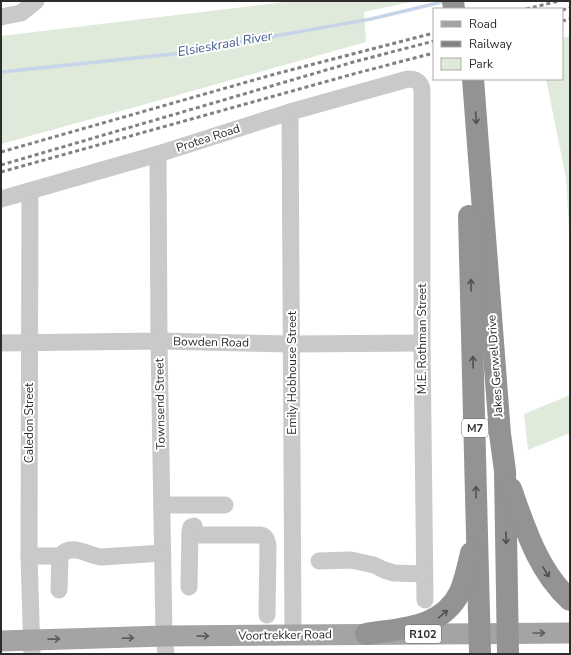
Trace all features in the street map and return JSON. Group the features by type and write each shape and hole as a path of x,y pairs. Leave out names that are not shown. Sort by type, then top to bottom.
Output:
{"highway":[{"name":"Jakes Gerwel Drive","path":"459,80 505,471 508,644"},
{"name":"Jakes Gerwel Drive","path":"473,80 477,228 477,531 480,644"},
{"path":"505,471 519,513 539,560 552,580 570,600"},
{"path":"366,634 426,623 437,619 448,610 463,583 477,531"}],"main road":[{"name":"Voortrekker Road","path":"1,641 32,647 165,645 293,635 366,634 480,644 508,644 570,633"}],"street":[{"path":"1,17 21,13 36,1"},
{"name":"Protea Road","path":"1,199 158,154 290,112 408,80 416,80"},
{"name":"M.E. Rothman Street","path":"416,80 419,82 422,90 422,343 425,600"},
{"name":"Emily Hobhouse Street","path":"290,112 293,635"},
{"name":"Townsend Street","path":"158,154 159,341 165,645"},
{"name":"Caledon Street","path":"30,191 29,556 32,647"},
{"name":"Bowden Road","path":"1,343 159,341 292,344 422,343"},
{"path":"162,505 225,505"},
{"path":"189,587 191,527 194,525 240,525"},
{"path":"190,535 260,534 265,536 268,546 268,615"},
{"path":"29,556 60,556 64,552 81,550 94,556 101,557 163,559 189,564"},
{"path":"59,590 60,556"},
{"path":"319,560 351,560 363,562 394,573 424,574"}],"green space":[{"path":"293,1 416,1 364,12 366,42 1,144 1,36"},
{"path":"570,36 570,246 566,178 546,80 563,80 563,38"},
{"path":"570,395 570,433 528,450 524,414"}],"waterway":[{"name":"Elsieskraal River","path":"1,72 173,54 371,19 446,1"}],"railway":[{"path":"530,8 559,1"},
{"path":"563,10 570,8"},
{"path":"563,21 570,19"},
{"path":"1,152 275,74 433,33"},
{"path":"1,165 357,61 433,41"},
{"path":"1,172 433,53"}]}
